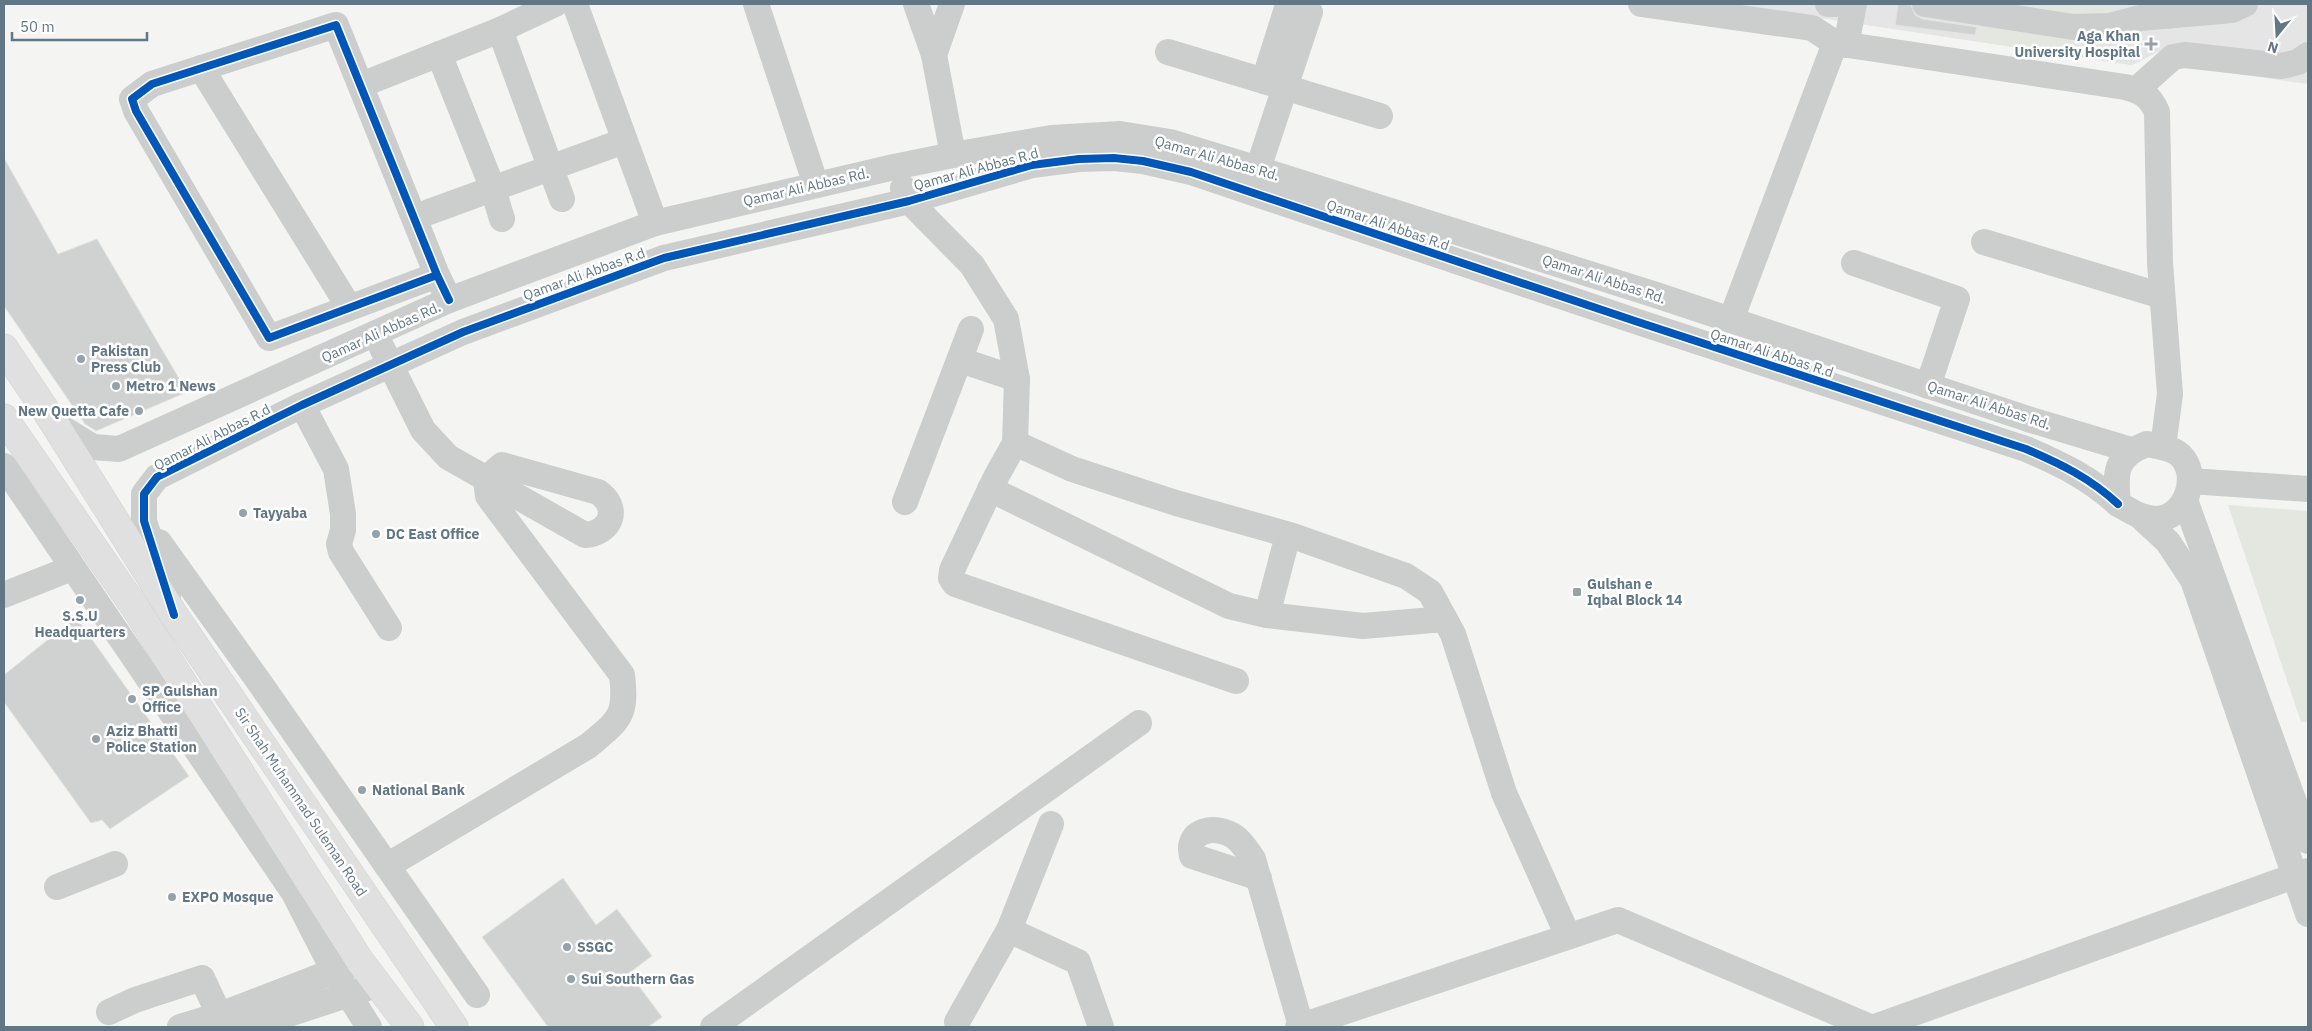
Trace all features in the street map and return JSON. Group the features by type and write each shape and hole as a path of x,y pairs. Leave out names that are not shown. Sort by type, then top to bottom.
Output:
{"highway":[{"name":"Sir Shah Muhammad Suleman Road","path":"4,348 54,423 174,615 454,1027"},
{"path":"4,418 136,609 360,961 410,1027"}],"street":[{"path":"361,85 500,30 555,4"},
{"path":"575,4 655,223"},
{"path":"756,4 816,185"},
{"path":"916,4 934,55 953,155"},
{"path":"934,55 952,4"},
{"path":"1640,4 1812,28 1840,44 2136,90 2146,94 2157,112 2162,296 2170,394 2163,448"},
{"path":"1828,4 1835,4"},
{"path":"1731,320 1854,4"},
{"path":"1925,4 2073,27 2109,26 2140,18 2232,10 2245,4"},
{"path":"437,275 269,338 136,111 132,100 152,84 336,25 437,275 449,300"},
{"path":"500,30 562,199"},
{"path":"1168,52 1380,116"},
{"path":"439,54 493,189 502,219"},
{"path":"2136,90 2173,57 2185,55 2282,66 2298,62 2308,55"},
{"path":"201,68 349,307"},
{"path":"1254,180 1275,84"},
{"name":"Qamar Ali Abbas Rd.","path":"54,423 93,447 119,449 449,300 655,223 953,155 1051,138 1120,134 1170,142 1254,180 1731,320 1928,386 2131,450"},
{"path":"429,212 624,141"},
{"name":"Qamar Ali Abbas R.d","path":"174,615 144,521 144,494 157,477 302,405 463,332 664,258 909,201 1032,165 1079,158 1114,158 1143,161 1191,172 1254,180 1629,319 2026,449 2071,468 2098,486 2118,504"},
{"path":"894,167 909,201 972,265 1006,319 1017,379 1015,443 990,489 952,570 951,578 955,584 1236,681"},
{"path":"1984,242 2162,296"},
{"path":"1854,263 1956,299 1928,386"},
{"path":"905,502 971,330"},
{"path":"374,334 391,364 423,430 448,457 486,479 488,496 622,675 625,700 616,723 588,746 387,866"},
{"path":"960,360 1017,379"},
{"path":"302,405 336,470 343,514 343,530 339,544 341,552 389,628"},
{"path":"1015,443 1072,469 1176,503 1292,536 1406,576 1430,592 1453,634 1504,793 1568,936"},
{"path":"2308,841 2188,491 2188,468 2179,454 2163,448 2147,444 2131,450 2120,462 2115,477 2118,504 2141,517 2168,542 2193,580 2302,874 2308,914"},
{"path":"4,466 294,893 334,971 368,1027"},
{"path":"990,489 1229,606 1267,615 1363,626 1444,619"},
{"path":"2188,491 2308,489"},
{"path":"2141,517 2158,519 2174,513 2188,491"},
{"path":"144,521 262,686 477,995"},
{"path":"1267,615 1284,550"},
{"path":"4,595 72,568"},
{"path":"713,1027 1139,723"},
{"path":"957,1022 1009,930 1051,824"},
{"path":"57,887 115,864"},
{"path":"1875,1027 2302,874"},
{"path":"1259,878 1300,1027 1618,920 1870,1027"},
{"path":"1009,930 1078,962 1101,1027"},
{"path":"180,1027 223,1021 360,961"},
{"path":"109,1012 135,1000 202,978 223,1021"},
{"path":"250,1027 377,985"}],"shaded area":[{"name":"Aga Khan University Hospital","path":"1726,4 2308,4 2308,84 2180,66 2170,46 2132,65"},
{"path":"2018,4 2107,4 2114,14 2070,16"},
{"path":"1982,21 2118,31 2132,65 1978,41"},
{"path":"2228,505 2308,511 2308,722 2301,722"}],"building":[{"path":"1898,4 1911,5 1915,15 1922,19 1977,27 1975,35 1895,25"},
{"path":"4,158 58,254 97,239 187,392 96,431 85,424 4,306"},
{"name":"Aziz Bhatti Police Station","path":"76,617 189,776 110,829 102,820 91,823 4,702 4,675"},
{"name":"SSGC","path":"563,878 596,925 617,909 652,956 629,973 662,1017 648,1027 548,1027 482,937"}],"cycle path":[{"path":"437,275 269,338 136,111 132,99 152,84 336,25 437,275 449,300"},
{"path":"174,615 144,521 144,494 157,477 302,405 463,332 664,258 909,201 1032,165 1079,159 1114,158 1143,161 1191,172 1638,322 2026,449 2075,472 2118,504"}],"place":[{"name":"Aga Khan University Hospital","path":"2151,44"},
{"name":"Pakistan Press Club","path":"81,359"},
{"name":"Metro 1 News","path":"116,386"},
{"name":"New Quetta Cafe","path":"139,411"},
{"name":"Tayyaba","path":"243,513"},
{"name":"DC East Office","path":"376,534"},
{"name":"Gulshan e Iqbal Block 14","path":"1577,592"},
{"name":"S.S.U Headquarters","path":"80,600"},
{"name":"SP Gulshan Office","path":"132,699"},
{"name":"Aziz Bhatti Police Station","path":"96,739"},
{"name":"National Bank","path":"362,790"},
{"name":"EXPO Mosque","path":"172,897"},
{"name":"SSGC","path":"567,947"},
{"name":"Sui Southern Gas","path":"571,979"}]}
